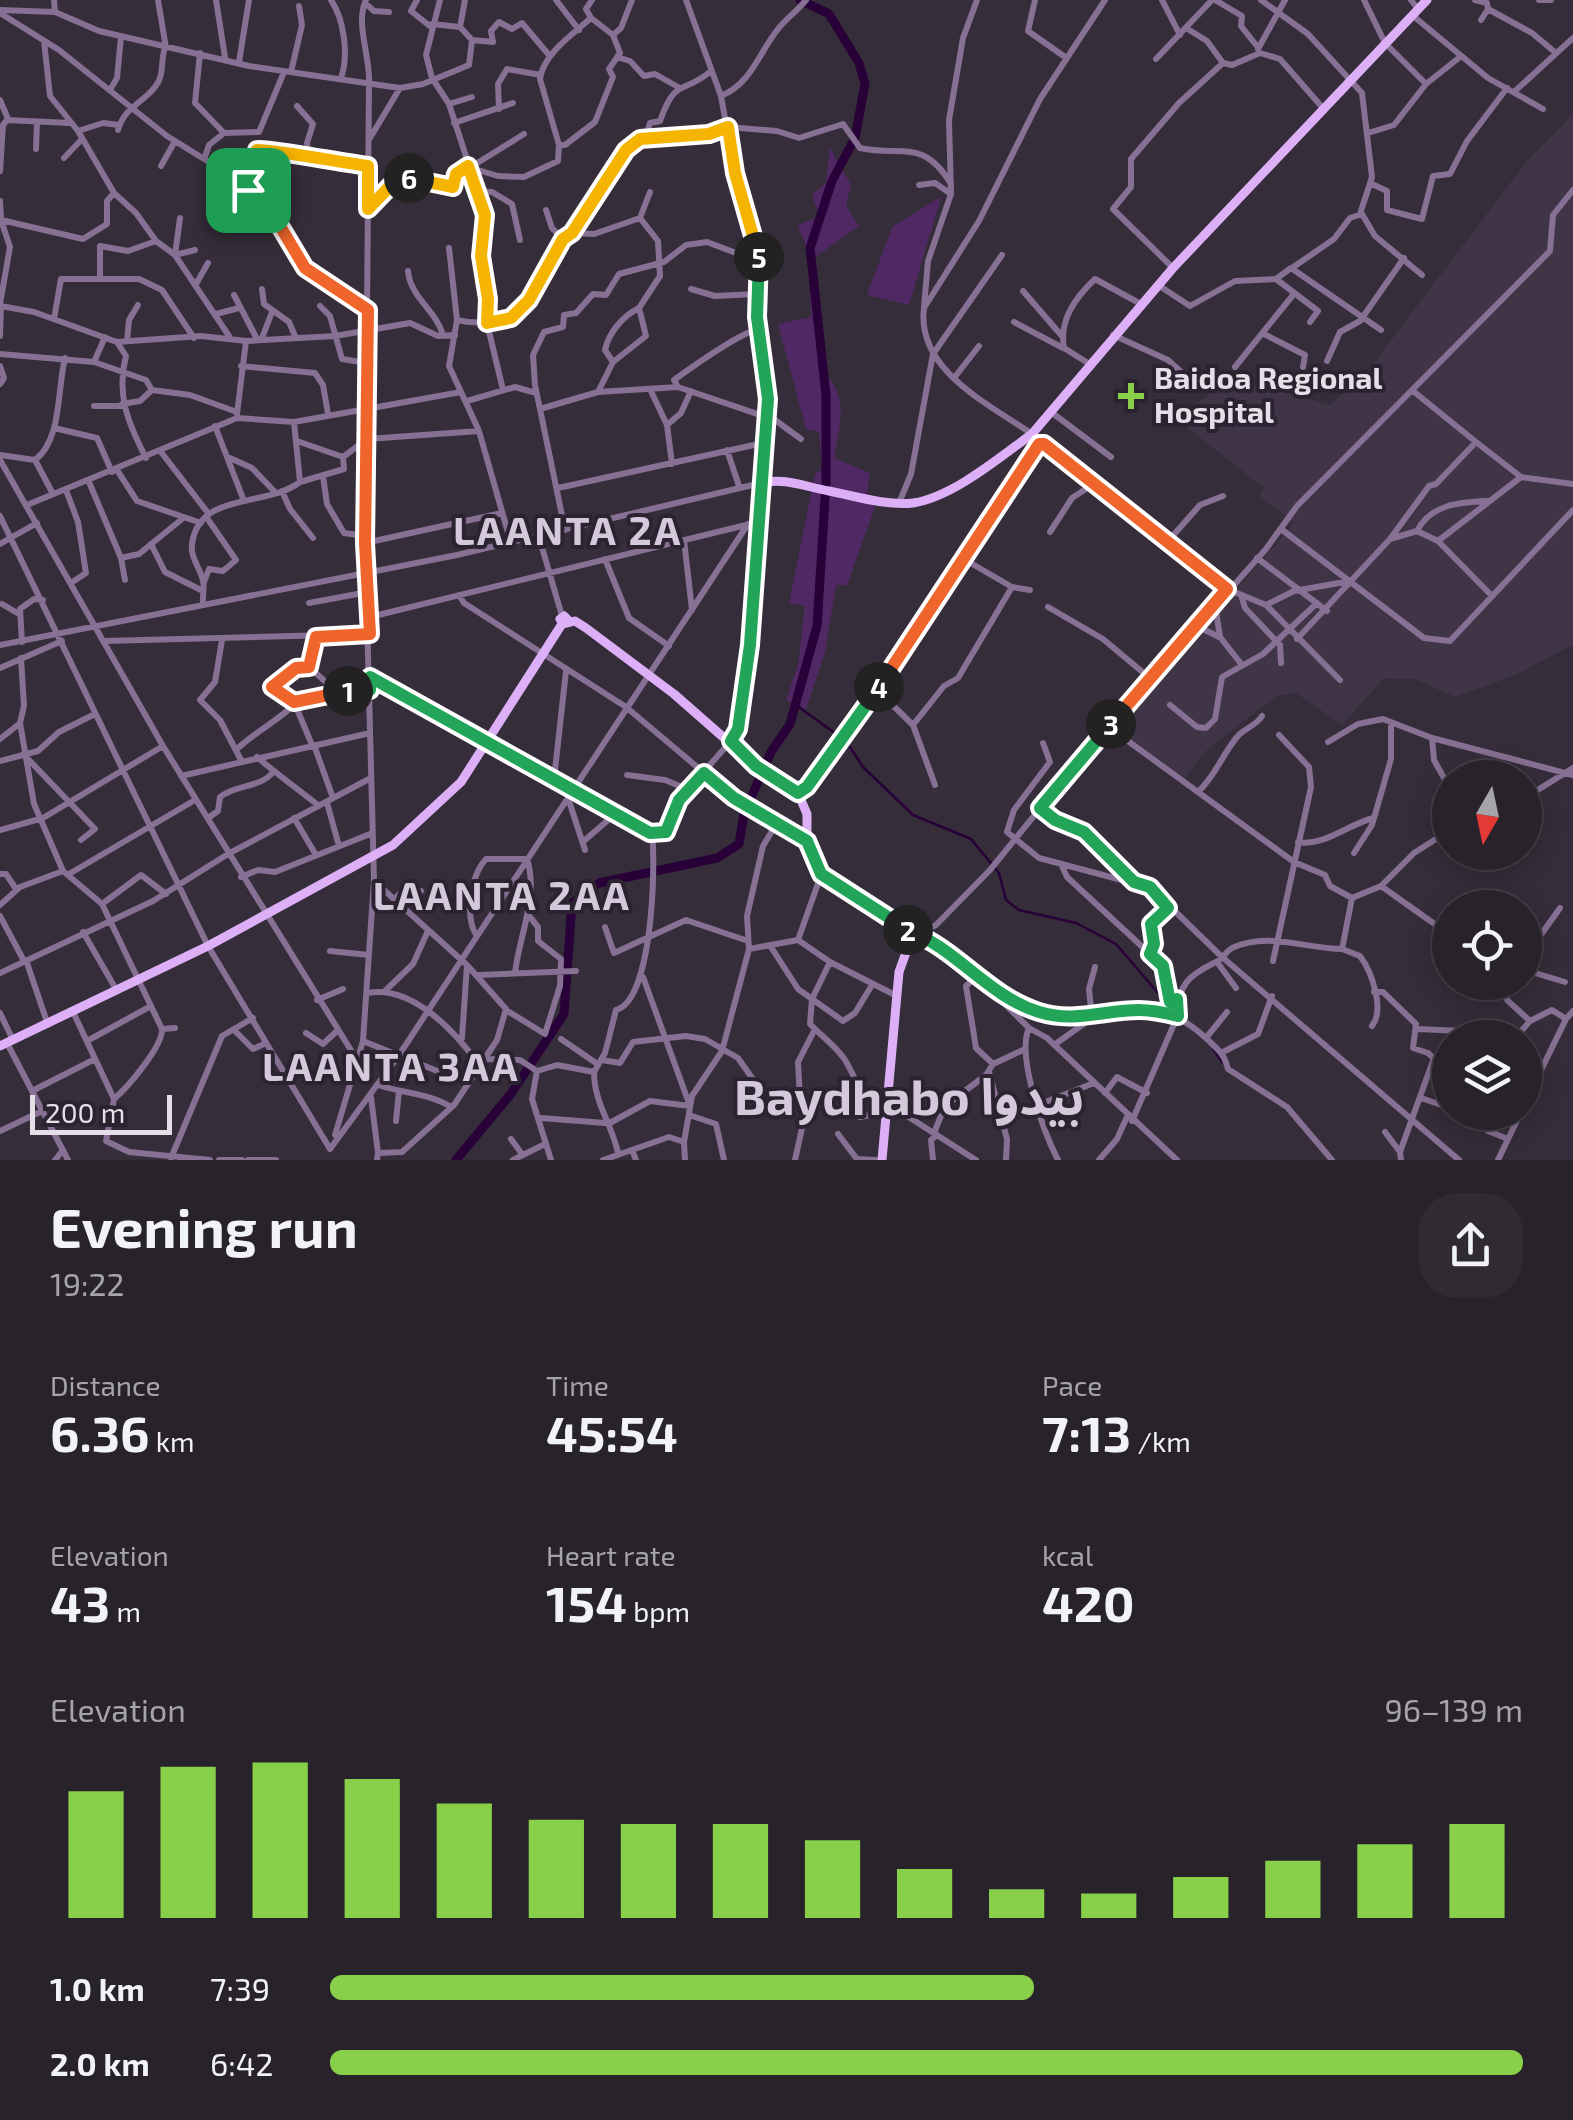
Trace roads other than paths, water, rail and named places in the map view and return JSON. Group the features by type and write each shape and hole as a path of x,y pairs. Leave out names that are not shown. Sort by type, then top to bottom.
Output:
{"main road":[{"path":"731,741 738,729 750,645 753,523 761,483 778,480 898,503 941,492 1032,434 1140,304 1385,44 1414,8 1427,0"},
{"path":"7,1043 74,1014 265,916 371,858 428,817 461,782 564,620 650,675 756,766 798,793 807,814 807,841 821,874 918,934 905,951 897,996 890,1107 879,1160"}],"street":[{"path":"54,0 55,12"},
{"path":"64,158 80,135 103,122 119,128 162,76 165,48 158,0"},
{"path":"216,0 225,57"},
{"path":"239,62 249,0"},
{"path":"331,0 340,10 345,49 341,78"},
{"path":"417,0 412,11 432,26 460,27 472,40 493,42 490,31 499,22 512,29 522,23 549,55"},
{"path":"440,0 426,55 432,78 449,104 485,215 481,256 488,299 487,323 503,390"},
{"path":"460,27 465,0"},
{"path":"556,0 579,30"},
{"path":"613,34 621,28 632,0"},
{"path":"0,668 94,625 366,574 761,483 768,368 759,329 760,262 735,173 721,96 686,0"},
{"path":"721,96 735,90 752,71 777,30 806,0"},
{"path":"977,0 963,38 949,120 951,194 928,261 922,325 933,354 954,378 1032,434"},
{"path":"1035,0 1028,31 1065,58"},
{"path":"924,308 979,221 1065,58 1085,37 1105,0"},
{"path":"1162,0 1180,35"},
{"path":"1156,59 1213,0 1242,16 1241,26 1258,49 1280,60 1322,108"},
{"path":"1261,0 1308,34 1364,98 1370,183 1360,214"},
{"path":"1186,28 1207,41 1223,63 1232,65 1258,49 1285,0"},
{"path":"1364,0 1385,44 1426,84"},
{"path":"1476,0 1487,3 1481,20"},
{"path":"1539,0 1551,0"},
{"path":"366,2 374,11 389,12"},
{"path":"329,1160 364,1040 374,880 365,540 369,83 367,37 362,25 366,2"},
{"path":"559,145 565,145 595,122 613,77 609,69 619,43 591,18 588,2"},
{"path":"205,158 209,145 224,132 261,130 288,72 302,25 299,6"},
{"path":"1414,8 1460,57 1543,109"},
{"path":"1488,9 1532,33 1556,53"},
{"path":"0,12 55,12 121,37 165,48 288,72 400,88 469,65 472,40"},
{"path":"0,12 248,190 271,211 305,268 368,310"},
{"path":"471,166 498,176 524,177 558,162 559,145 540,75 549,55 591,18"},
{"path":"110,90 117,78 121,37"},
{"path":"1370,183 1387,191 1387,210 1422,219 1433,176 1450,174 1467,141 1511,90 1573,38"},
{"path":"44,41 50,96 80,135 114,193 136,212 156,241 175,255 228,336"},
{"path":"200,53 195,103 224,132"},
{"path":"617,56 630,60 644,76 655,74 678,87"},
{"path":"1368,133 1394,125 1426,84 1460,57"},
{"path":"1173,268 1114,209 1131,188 1131,159 1178,103 1223,63"},
{"path":"499,109 498,84 507,69 540,75"},
{"path":"646,137 650,124 660,121 668,98 678,87 711,71"},
{"path":"368,139 400,88"},
{"path":"449,104 472,97"},
{"path":"0,100 4,120 0,171"},
{"path":"454,123 513,104"},
{"path":"297,106 314,124 308,136 310,160"},
{"path":"4,120 70,123"},
{"path":"36,148 37,122"},
{"path":"457,320 487,323 511,318 529,300 563,239 572,233 626,150 646,137 709,134 728,127 776,131 799,138 843,124 860,148 920,153 938,162 951,184"},
{"path":"368,209 396,180 413,177 453,187 456,174 524,134"},
{"path":"161,166 176,142"},
{"path":"228,203 235,203 248,190 257,150 368,166"},
{"path":"919,185 935,182 951,194"},
{"path":"918,934 936,925 990,870 1298,506 1550,251 1553,216 1573,190"},
{"path":"478,191 492,192 512,204 520,240"},
{"path":"572,233 594,234 640,218 650,192"},
{"path":"1,220 82,239 107,224 107,202 114,193"},
{"path":"0,201 1,220 10,247 0,305 0,336"},
{"path":"546,210 552,228 563,239"},
{"path":"1360,214 1375,236 1422,275"},
{"path":"1158,285 1190,306 1235,281 1276,278 1334,239 1350,218 1360,214"},
{"path":"175,255 180,218"},
{"path":"613,362 605,350 607,338 627,314 639,308 660,276 654,232 640,218"},
{"path":"100,278 100,246 128,250 156,241"},
{"path":"566,530 536,393 533,355 544,332 563,327 564,315 576,313 592,294 606,295 619,274 660,262 686,245 708,242 760,262"},
{"path":"448,248 457,320 449,366 478,431 511,543"},
{"path":"175,255 196,250"},
{"path":"898,503 911,474 933,354 1002,255"},
{"path":"1327,361 1340,332 1364,316 1404,258"},
{"path":"196,284 208,263"},
{"path":"1292,268 1324,295 1364,316 1381,330"},
{"path":"408,271 412,289 431,309 443,335"},
{"path":"54,318 61,278 139,279 162,290 194,339"},
{"path":"1276,278 1318,311 1310,322"},
{"path":"1064,348 1062,336 1071,305 1094,279 1140,304"},
{"path":"692,288 715,296 757,294"},
{"path":"262,289 264,304 289,322 295,336"},
{"path":"1024,291 1062,336"},
{"path":"234,295 238,308 259,338"},
{"path":"1235,367 1293,295"},
{"path":"0,305 122,341 335,336 410,323 454,335"},
{"path":"138,305 122,341 124,375 119,392 146,458"},
{"path":"320,306 330,316 342,359 367,363"},
{"path":"216,314 238,308"},
{"path":"598,392 613,362 646,336 639,308"},
{"path":"259,338 272,312"},
{"path":"1014,322 1088,364"},
{"path":"678,386 674,380 679,376 698,368 746,332 759,329"},
{"path":"1264,334 1306,355 1303,367"},
{"path":"1114,335 1168,360 1192,382"},
{"path":"94,362 105,338"},
{"path":"237,415 246,341"},
{"path":"954,378 979,346"},
{"path":"0,354 94,362 146,380 152,390"},
{"path":"65,358 47,451 35,460 1,463 241,877 358,1060"},
{"path":"0,366 4,378 0,384"},
{"path":"241,366 315,373 323,385 328,414"},
{"path":"540,409 598,392 678,386 767,416 800,440"},
{"path":"467,401 527,387 536,393"},
{"path":"650,389 667,424 672,464"},
{"path":"94,406 140,400 152,390 190,395 237,415 294,422 462,392"},
{"path":"667,424 681,412 691,390"},
{"path":"1413,391 1521,477 1573,484"},
{"path":"1051,412 1111,457"},
{"path":"27,505 162,452 237,415"},
{"path":"294,422 295,463 300,482"},
{"path":"215,426 244,501"},
{"path":"54,428 96,438 138,501 183,518 205,518 244,501 344,469 343,457"},
{"path":"343,457 367,439 478,431"},
{"path":"297,441 343,457"},
{"path":"1297,639 1327,611 1390,538 1429,486 1436,484 1476,442"},
{"path":"558,488 764,443"},
{"path":"798,793 807,787 877,690 1039,444 1169,540 1227,589 1266,606 1340,680"},
{"path":"727,450 740,486"},
{"path":"162,452 236,560 223,572 209,569 202,586"},
{"path":"230,458 252,468 279,492 313,538"},
{"path":"35,460 53,494"},
{"path":"323,476 327,504 344,533 365,540 502,512"},
{"path":"1438,541 1521,477"},
{"path":"89,482 121,558 126,580"},
{"path":"1050,532 1072,498 1095,484"},
{"path":"66,490 78,522 86,574 71,583"},
{"path":"1169,540 1200,505 1222,496"},
{"path":"1417,531 1425,517 1443,508 1489,501"},
{"path":"1281,529 1353,580 1424,638 1437,641 1460,634 1573,510"},
{"path":"0,518 44,600 208,946 330,1149"},
{"path":"121,558 139,554 183,518"},
{"path":"204,604 192,544 205,518"},
{"path":"0,544 37,522"},
{"path":"370,617 753,523"},
{"path":"330,1149 463,963 626,707 753,523"},
{"path":"1390,538 1417,531 1438,541 1492,596"},
{"path":"539,536 564,620"},
{"path":"684,540 692,611"},
{"path":"151,544 172,578 202,586"},
{"path":"962,558 1012,587 1030,590"},
{"path":"1257,558 1327,611"},
{"path":"605,560 629,618 669,646"},
{"path":"1266,606 1299,590 1353,580"},
{"path":"913,725 944,686 958,678 1012,587"},
{"path":"308,604 368,592"},
{"path":"459,594 464,603 626,707 704,773 807,841"},
{"path":"1242,597 1244,608 1277,640 1281,663"},
{"path":"18,614 34,599 44,600"},
{"path":"2,604 18,614 22,642"},
{"path":"1215,604 1220,637"},
{"path":"1170,705 1197,727 1206,728 1215,719 1222,677 1290,631 1317,604"},
{"path":"1048,608 1103,640 1152,680"},
{"path":"1197,626 1220,637 1242,665"},
{"path":"105,641 370,634"},
{"path":"309,667 316,637"},
{"path":"0,646 62,638"},
{"path":"222,640 215,682 200,700 220,720 240,760"},
{"path":"20,658 24,706 20,723 28,756 28,782 66,872 102,904 162,1029 162,1038 132,1074 131,1084 114,1099"},
{"path":"337,692 309,667 296,668 272,687 294,703 313,745 340,846"},
{"path":"554,779 566,670"},
{"path":"370,677 554,779 571,795 652,833 666,832 679,800 731,741"},
{"path":"236,750 253,732 274,724 294,703 337,692 370,690"},
{"path":"877,690 913,725 935,785"},
{"path":"0,761 28,756 59,732 96,714"},
{"path":"1198,792 1218,770 1238,735 1262,716"},
{"path":"1328,742 1358,724 1383,718 1432,738 1571,772"},
{"path":"0,739 20,723"},
{"path":"1354,854 1373,818 1393,751 1391,723"},
{"path":"1111,724 1294,862 1325,876 1330,886 1352,898"},
{"path":"1099,738 1117,732"},
{"path":"181,776 370,734"},
{"path":"1273,960 1312,787 1309,767 1279,736"},
{"path":"1432,738 1434,760"},
{"path":"1043,743 1050,762 1014,810 1008,824 1012,840 1039,858 1150,887 1220,960 1272,996 1454,1158"},
{"path":"0,830 43,818 163,746"},
{"path":"28,756 95,829 82,840"},
{"path":"257,757 294,783 300,796 326,802"},
{"path":"208,818 230,789 265,782 274,771"},
{"path":"1542,788 1571,772"},
{"path":"626,775 665,780 689,790"},
{"path":"0,973 166,894 228,854 369,779"},
{"path":"571,795 585,845 614,815"},
{"path":"0,894 66,872 154,827 196,800"},
{"path":"1040,808 1055,820 1084,832 1134,882"},
{"path":"294,818 316,855"},
{"path":"1298,842 1327,840 1346,826 1373,818"},
{"path":"685,1160 690,1110 722,1050 749,946 748,916 764,846 777,823"},
{"path":"618,1154 606,1124 597,1065 616,1010 626,1007 637,994 642,976 655,870 652,833"},
{"path":"241,877 258,870 275,872 370,834"},
{"path":"1352,898 1382,886 1432,842"},
{"path":"477,936 471,902 478,867 486,859 528,859"},
{"path":"515,973 529,916 533,875 528,859"},
{"path":"1062,865 1067,877 1163,966 1178,1016 1160,1049 1148,1093 1099,1160"},
{"path":"0,874 4,872 13,892"},
{"path":"798,940 821,874"},
{"path":"102,904 141,875 166,894"},
{"path":"374,880 478,975 506,1009 545,1034 561,959 538,941 538,927 529,916"},
{"path":"1382,886 1432,925"},
{"path":"394,900 404,889 421,891"},
{"path":"0,904 13,892"},
{"path":"1342,949 1352,898"},
{"path":"1150,954 1154,944 1151,924 1168,908"},
{"path":"1542,933 1560,908"},
{"path":"0,916 25,960 49,1026"},
{"path":"605,927 614,953 686,920 749,946 771,947 798,940 872,986 897,996"},
{"path":"83,932 118,992"},
{"path":"385,991 413,964 428,933"},
{"path":"918,934 948,948 1002,997 1028,1028 1054,1045 1129,1119 1178,1160"},
{"path":"1161,1012 1186,980 1236,946 1280,940 1342,949 1360,956 1374,992 1378,1018 1372,1026"},
{"path":"771,947 798,989 843,1021 855,1013 872,986"},
{"path":"330,951 369,955"},
{"path":"1220,960 1236,988"},
{"path":"830,962 807,1014 815,1030 846,1061 852,1083 976,1160"},
{"path":"462,1038 463,963"},
{"path":"1092,1018 1088,988 1095,966"},
{"path":"478,975 576,971"},
{"path":"978,975 966,986 976,1048 991,1068 1008,1139 1006,1160"},
{"path":"1542,975 1565,982"},
{"path":"642,976 654,1015 670,1040 690,1110"},
{"path":"318,1000 342,989"},
{"path":"368,993 385,991 427,1012 462,1038 482,1061"},
{"path":"1374,992 1388,996 1418,1029 1432,1030"},
{"path":"1223,1052 1258,1034 1272,996"},
{"path":"1002,997 1042,1013 1092,1018 1139,1010 1178,1016 1223,1052 1228,1069 1287,1108 1332,1160"},
{"path":"1507,1000 1529,1020"},
{"path":"87,1041 151,1006"},
{"path":"371,1096 378,1156 402,1152 451,1108 498,1040 506,1009"},
{"path":"1532,1020 1552,1010 1566,1019"},
{"path":"1542,1068 1573,1011"},
{"path":"1206,1038 1222,1024 1227,1012"},
{"path":"0,1013 7,1043 68,1160"},
{"path":"74,1014 114,1099 106,1141 129,1152 210,1160"},
{"path":"171,1158 222,1036 253,1018"},
{"path":"1054,1045 1092,1018"},
{"path":"162,1029 175,1028"},
{"path":"1028,1028 1024,1049 1042,1127 1058,1160"},
{"path":"1418,1029 1413,1048 1432,1057"},
{"path":"234,1030 253,1050 266,1043"},
{"path":"306,1033 322,1044 338,1030"},
{"path":"795,1160 804,1100 798,1062 815,1030"},
{"path":"536,1071 557,1064 620,1062 633,1042 695,1037 738,1058 762,1092 860,1117 890,1107"},
{"path":"561,1039 597,1065"},
{"path":"364,1040 467,1083"},
{"path":"933,1160 931,1140 945,1106 991,1068 1024,1049"},
{"path":"32,1092 95,1059"},
{"path":"482,1061 520,1060 536,1071"},
{"path":"1400,1156 1432,1064"},
{"path":"536,1071 532,1100 541,1118 551,1160"},
{"path":"1105,1094 1117,1077 1148,1093"},
{"path":"1038,1104 1094,1083"},
{"path":"378,1085 399,1092 432,1095 451,1108"},
{"path":"396,1121 399,1092"},
{"path":"1421,1098 1432,1102"},
{"path":"1057,1100 1072,1125"},
{"path":"541,1118 606,1124 650,1101 690,1110 716,1124 719,1158"},
{"path":"0,1130 42,1111"},
{"path":"1488,1130 1508,1139"},
{"path":"1498,1160 1512,1130"},
{"path":"1384,1132 1400,1156"},
{"path":"838,1134 856,1160 879,1160"},
{"path":"603,1160 668,1138 684,1142"},
{"path":"511,1139 522,1154"},
{"path":"512,1160 546,1144"},
{"path":"55,1160 63,1150"},
{"path":"632,1150 636,1160"},
{"path":"219,1160 276,1160"}],"waterway":[{"path":"456,1160 510,1095 564,1014 572,903 599,883 717,858 739,844 744,814 771,752 790,724 817,626 826,483 826,395 810,248 832,181 855,138 865,84 859,63 829,14 800,0"},
{"path":"797,701 800,708 839,736"},
{"path":"846,741 863,767 913,815 971,839 999,873 1006,900 1019,910 1076,923 1116,944 1165,1001"},
{"path":"1213,1049 1223,1063"}],"place":[{"name":"Baidoa Regional Hospital","path":"1131,396"}],"district":[{"name":"LAANTA 2A","path":"568,531"},
{"name":"LAANTA 2AA","path":"502,896"},
{"name":"LAANTA 3AA","path":"391,1067"},
{"name":"Baydhabo بيدوا","path":"909,1097"}]}
